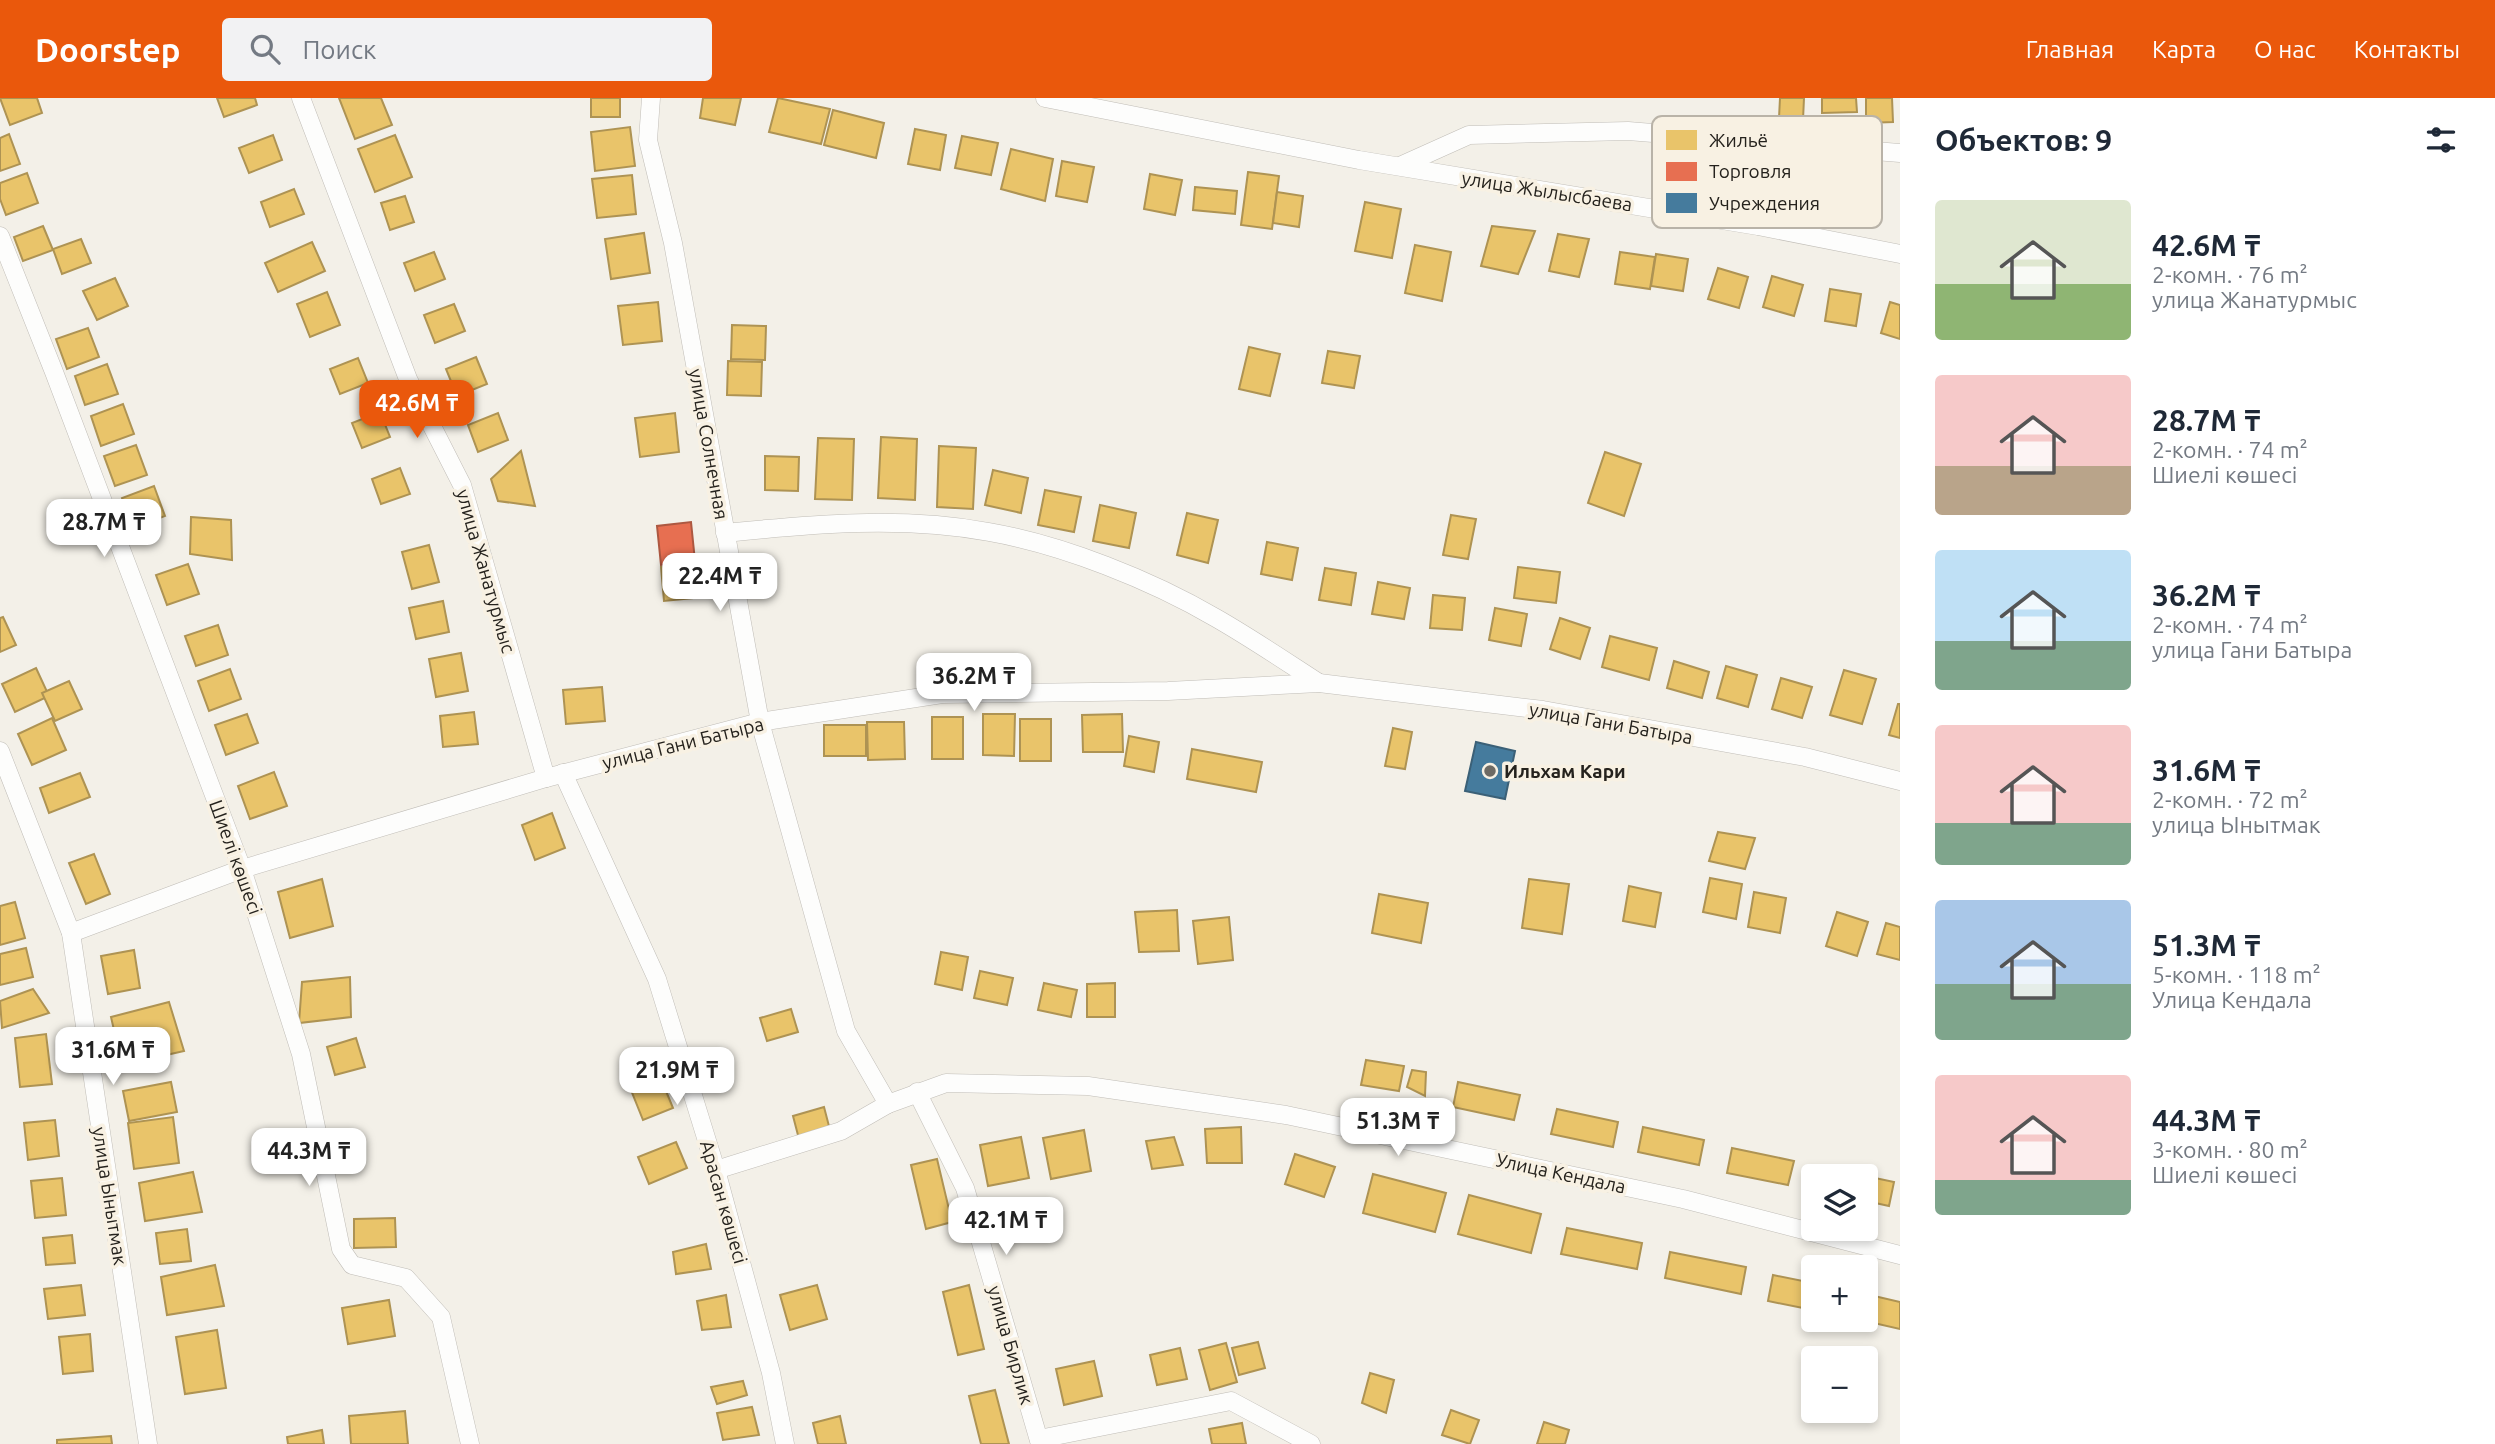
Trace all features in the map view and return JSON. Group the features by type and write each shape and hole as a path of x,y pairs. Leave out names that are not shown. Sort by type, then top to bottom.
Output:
{"street":[{"name":"улица Жанатурмыс","path":"301,98 408,379 462,485 554,776"},
{"name":"улица Солнечная","path":"651,98 648,140 673,243 760,722 846,1031 888,1104"},
{"name":"улица Жылысбаева","path":"1045,98 1401,166 1652,208"},
{"name":"улица Жылысбаева","path":"1401,166 1469,135 1628,131 1652,133"},
{"name":"улица Жылысбаева","path":"1882,152 1900,153"},
{"name":"улица Жылысбаева","path":"1768,228 1900,254"},
{"name":"Шиелі көшесі","path":"0,236 242,869 301,1054 341,1249 352,1265 406,1278 441,1317 470,1444"},
{"name":"улица Гани Батыра","path":"725,533 808,524 869,523 988,532 1035,543 1156,587 1216,618 1319,683"},
{"name":"улица Гани Батыра","path":"71,933 242,869 554,776 760,722 942,694 1168,691 1319,683 1543,710 1805,757 1900,782"},
{"name":"улица Ынытмак","path":"0,751 71,933 148,1444"},
{"name":"Арасан көшесі","path":"554,776 657,979 716,1170 771,1373 785,1444"},
{"name":"Улица Кендала","path":"716,1170 841,1131 888,1104 946,1083 1088,1086 1286,1115 1683,1199 1900,1255"},
{"name":"улица Бирлик","path":"918,1092 965,1188 1040,1442"},
{"path":"1040,1442 1231,1401 1311,1444"}],"building: Жильё":[{"path":"0,98 37,98 42,113 10,125"},
{"path":"217,98 255,98 257,105 224,117"},
{"path":"339,98 381,98 392,125 355,139"},
{"path":"591,98 620,98 620,117 591,117"},
{"path":"703,98 741,98 735,125 700,118"},
{"path":"778,98 830,109 821,144 769,132"},
{"path":"1780,98 1804,98 1803,116 1779,116"},
{"path":"1822,98 1856,98 1857,112 1822,113"},
{"path":"1866,98 1892,98 1893,122 1882,122 1882,116 1866,116"},
{"path":"833,110 884,123 876,158 824,145"},
{"path":"630,127 635,166 595,171 591,132"},
{"path":"915,129 946,135 940,170 908,164"},
{"path":"9,134 20,164 0,171 0,138"},
{"path":"273,135 282,160 249,173 239,148"},
{"path":"395,135 412,177 375,192 358,149"},
{"path":"962,136 998,143 991,175 955,168"},
{"path":"1011,149 1053,159 1045,201 1001,189"},
{"path":"1062,161 1094,167 1087,202 1056,196"},
{"path":"1248,172 1279,176 1272,229 1241,225"},
{"path":"27,173 38,203 6,215 0,199 0,183"},
{"path":"1150,174 1182,180 1175,215 1144,209"},
{"path":"632,175 636,214 597,218 592,179"},
{"path":"1195,187 1237,191 1235,214 1193,210"},
{"path":"294,189 304,214 270,227 261,202"},
{"path":"1277,192 1303,196 1299,227 1273,223"},
{"path":"405,196 414,222 390,230 381,203"},
{"path":"1365,202 1401,209 1392,258 1355,251"},
{"path":"43,226 53,250 23,261 14,237"},
{"path":"1492,226 1535,231 1518,274 1481,266"},
{"path":"644,233 650,273 611,279 605,239"},
{"path":"1558,234 1589,239 1579,277 1549,271"},
{"path":"81,239 91,263 62,274 53,249"},
{"path":"312,242 325,271 278,292 265,263"},
{"path":"1415,245 1451,252 1442,301 1405,293"},
{"path":"434,252 445,279 415,291 404,263"},
{"path":"1620,252 1655,257 1650,289 1615,284"},
{"path":"1656,254 1688,259 1683,291 1651,286"},
{"path":"1718,268 1748,277 1739,308 1708,299"},
{"path":"1772,276 1803,285 1794,316 1763,307"},
{"path":"115,278 128,306 97,320 83,291"},
{"path":"1830,289 1861,294 1856,326 1825,321"},
{"path":"327,292 340,325 310,337 297,304"},
{"path":"658,302 662,341 623,345 618,306"},
{"path":"1890,302 1900,305 1900,339 1881,333"},
{"path":"454,304 465,331 435,343 424,315"},
{"path":"732,325 766,326 765,360 731,359"},
{"path":"88,328 99,357 67,369 56,339"},
{"path":"1249,347 1280,354 1270,396 1239,389"},
{"path":"1328,351 1360,356 1354,388 1322,383"},
{"path":"476,357 487,384 457,396 446,369"},
{"path":"358,358 368,383 340,394 330,369"},
{"path":"728,361 762,362 761,396 727,395"},
{"path":"107,364 118,394 85,405 75,376"},
{"path":"123,404 134,434 101,446 91,416"},
{"path":"380,412 390,437 362,448 352,423"},
{"path":"498,413 508,440 478,452 468,425"},
{"path":"675,413 679,452 640,457 635,418"},
{"path":"881,437 917,439 915,500 878,498"},
{"path":"818,438 854,439 852,500 815,499"},
{"path":"136,445 147,475 115,486 104,456"},
{"path":"939,446 976,448 973,509 937,507"},
{"path":"521,451 535,506 498,501 491,479"},
{"path":"1605,452 1641,464 1624,516 1588,503"},
{"path":"765,456 799,457 798,491 765,490"},
{"path":"400,468 410,494 381,504 372,479"},
{"path":"993,470 1028,478 1021,513 985,505"},
{"path":"154,486 165,516 133,528 122,498"},
{"path":"1045,490 1081,497 1074,532 1038,525"},
{"path":"1100,505 1136,513 1129,548 1093,541"},
{"path":"1187,513 1218,520 1208,563 1177,555"},
{"path":"1451,515 1476,519 1468,559 1443,555"},
{"path":"191,517 231,520 232,560 190,554"},
{"path":"1267,542 1298,548 1292,580 1261,574"},
{"path":"429,545 439,582 412,589 402,552"},
{"path":"188,564 199,594 167,605 156,575"},
{"path":"700,564 703,597 664,601 661,567"},
{"path":"1518,567 1560,572 1556,603 1514,598"},
{"path":"1325,568 1356,573 1351,605 1319,600"},
{"path":"1378,582 1410,588 1404,619 1372,614"},
{"path":"1433,595 1465,598 1462,630 1430,628"},
{"path":"443,601 449,632 416,639 409,608"},
{"path":"1495,608 1527,614 1521,646 1489,640"},
{"path":"3,617 16,645 0,652 0,618"},
{"path":"1560,618 1590,628 1580,659 1550,649"},
{"path":"218,625 228,655 196,666 185,636"},
{"path":"1610,636 1657,648 1649,680 1602,667"},
{"path":"461,653 468,691 436,697 429,659"},
{"path":"1674,661 1709,672 1702,698 1667,688"},
{"path":"1726,666 1757,675 1748,707 1717,698"},
{"path":"36,668 49,696 15,712 2,684"},
{"path":"230,669 241,699 209,711 198,681"},
{"path":"1844,670 1876,679 1862,724 1830,715"},
{"path":"1781,678 1812,687 1802,718 1772,709"},
{"path":"69,681 82,709 55,721 42,693"},
{"path":"602,687 605,721 566,724 563,690"},
{"path":"1900,704 1900,738 1889,735"},
{"path":"474,712 478,744 443,747 440,716"},
{"path":"247,714 258,743 226,755 215,725"},
{"path":"983,714 1015,714 1014,756 983,755"},
{"path":"1122,714 1123,752 1083,752 1082,715"},
{"path":"932,717 963,717 963,759 932,759"},
{"path":"52,718 66,750 32,765 18,734"},
{"path":"1020,719 1051,719 1051,761 1020,761"},
{"path":"867,722 904,722 905,759 868,760"},
{"path":"824,725 866,725 866,756 824,756"},
{"path":"1393,728 1412,732 1405,769 1385,766"},
{"path":"1129,736 1159,742 1154,772 1124,766"},
{"path":"1192,749 1262,762 1256,792 1187,779"},
{"path":"274,772 287,806 250,819 238,786"},
{"path":"80,773 90,797 49,813 40,788"},
{"path":"552,813 565,848 535,860 522,825"},
{"path":"1718,832 1755,838 1745,869 1709,861"},
{"path":"94,854 110,894 86,904 69,863"},
{"path":"1710,878 1742,884 1736,919 1703,912"},
{"path":"322,879 333,926 290,938 278,892"},
{"path":"1529,879 1569,884 1562,934 1522,928"},
{"path":"1629,886 1661,893 1655,927 1623,921"},
{"path":"1754,892 1786,898 1780,933 1748,927"},
{"path":"1379,894 1428,903 1421,943 1372,933"},
{"path":"15,902 25,938 0,945 0,906"},
{"path":"1177,910 1179,951 1139,952 1135,912"},
{"path":"1837,912 1868,922 1857,956 1826,946"},
{"path":"1229,917 1233,960 1198,964 1193,921"},
{"path":"1886,923 1900,927 1900,960 1877,954"},
{"path":"26,948 33,977 0,985 0,954"},
{"path":"134,950 140,988 108,994 101,956"},
{"path":"941,952 968,957 962,990 935,984"},
{"path":"980,971 1013,978 1007,1005 974,998"},
{"path":"350,977 351,1017 299,1023 302,982"},
{"path":"1044,983 1077,990 1071,1017 1038,1010"},
{"path":"1115,983 1115,1017 1087,1017 1087,984"},
{"path":"33,989 49,1013 2,1028 0,1001"},
{"path":"169,1002 184,1051 122,1065 111,1017"},
{"path":"791,1009 798,1032 767,1041 760,1018"},
{"path":"46,1034 52,1084 20,1087 15,1038"},
{"path":"356,1038 365,1067 335,1075 327,1047"},
{"path":"1366,1060 1404,1066 1399,1091 1361,1085"},
{"path":"1412,1070 1426,1072 1425,1096 1407,1087"},
{"path":"659,1074 673,1108 643,1120 629,1085"},
{"path":"171,1082 177,1112 129,1121 123,1091"},
{"path":"1458,1082 1520,1095 1514,1120 1453,1107"},
{"path":"824,1107 830,1130 799,1139 793,1116"},
{"path":"1557,1109 1618,1122 1613,1147 1551,1134"},
{"path":"173,1117 179,1163 134,1169 128,1123"},
{"path":"55,1120 59,1156 28,1160 24,1123"},
{"path":"1241,1127 1242,1163 1207,1163 1205,1129"},
{"path":"1643,1127 1704,1140 1699,1165 1638,1152"},
{"path":"1084,1130 1091,1171 1051,1179 1043,1138"},
{"path":"1021,1137 1029,1178 988,1186 980,1145"},
{"path":"1174,1137 1183,1165 1152,1169 1146,1141"},
{"path":"676,1142 687,1168 649,1184 638,1157"},
{"path":"1732,1148 1794,1161 1788,1185 1727,1173"},
{"path":"1295,1154 1335,1167 1324,1197 1285,1184"},
{"path":"937,1159 952,1222 926,1229 911,1165"},
{"path":"193,1172 202,1212 145,1221 139,1183"},
{"path":"1373,1174 1446,1193 1435,1232 1363,1213"},
{"path":"62,1178 66,1215 35,1218 31,1181"},
{"path":"1878,1179 1894,1182 1889,1206 1878,1204"},
{"path":"1469,1195 1541,1214 1531,1253 1458,1234"},
{"path":"395,1218 396,1247 354,1248 354,1219"},
{"path":"1567,1228 1642,1243 1637,1269 1561,1254"},
{"path":"187,1229 191,1261 160,1264 156,1233"},
{"path":"72,1235 75,1263 46,1265 43,1238"},
{"path":"706,1244 711,1269 676,1274 673,1252"},
{"path":"1670,1252 1746,1267 1741,1294 1665,1278"},
{"path":"215,1265 224,1306 167,1315 161,1277"},
{"path":"1773,1275 1801,1281 1801,1308 1768,1301"},
{"path":"81,1285 85,1315 48,1319 44,1289"},
{"path":"817,1285 827,1319 790,1330 780,1295"},
{"path":"969,1285 984,1349 958,1355 943,1292"},
{"path":"726,1295 731,1327 702,1330 697,1301"},
{"path":"1878,1297 1900,1302 1900,1329 1878,1324"},
{"path":"389,1300 395,1336 348,1344 342,1308"},
{"path":"217,1330 226,1388 185,1394 176,1337"},
{"path":"90,1334 93,1371 63,1374 59,1337"},
{"path":"1258,1342 1265,1368 1239,1375 1232,1348"},
{"path":"1226,1343 1237,1382 1210,1390 1199,1350"},
{"path":"1180,1348 1187,1379 1157,1385 1150,1355"},
{"path":"1094,1361 1102,1396 1064,1405 1056,1369"},
{"path":"1370,1373 1394,1380 1386,1413 1362,1403"},
{"path":"743,1381 747,1395 717,1404 711,1387"},
{"path":"995,1390 1009,1444 981,1444 969,1396"},
{"path":"752,1407 759,1435 723,1440 717,1413"},
{"path":"1451,1410 1479,1420 1470,1444 1442,1435"},
{"path":"405,1411 408,1444 351,1444 349,1416"},
{"path":"840,1416 846,1444 818,1444 813,1423"},
{"path":"1544,1422 1569,1430 1565,1444 1537,1444"},
{"path":"1242,1423 1246,1444 1212,1444 1209,1429"},
{"path":"322,1430 324,1444 288,1444 287,1437"},
{"path":"111,1436 112,1444 57,1444 57,1440"}],"building: Торговля":[{"path":"691,522 695,561 661,565 657,526"}],"building: Учреждения":[{"name":"Ильхам Кари","path":"1476,742 1515,751 1505,799 1465,791"}],"place":[{"name":"Ильхам Кари","path":"1490,771"}]}
